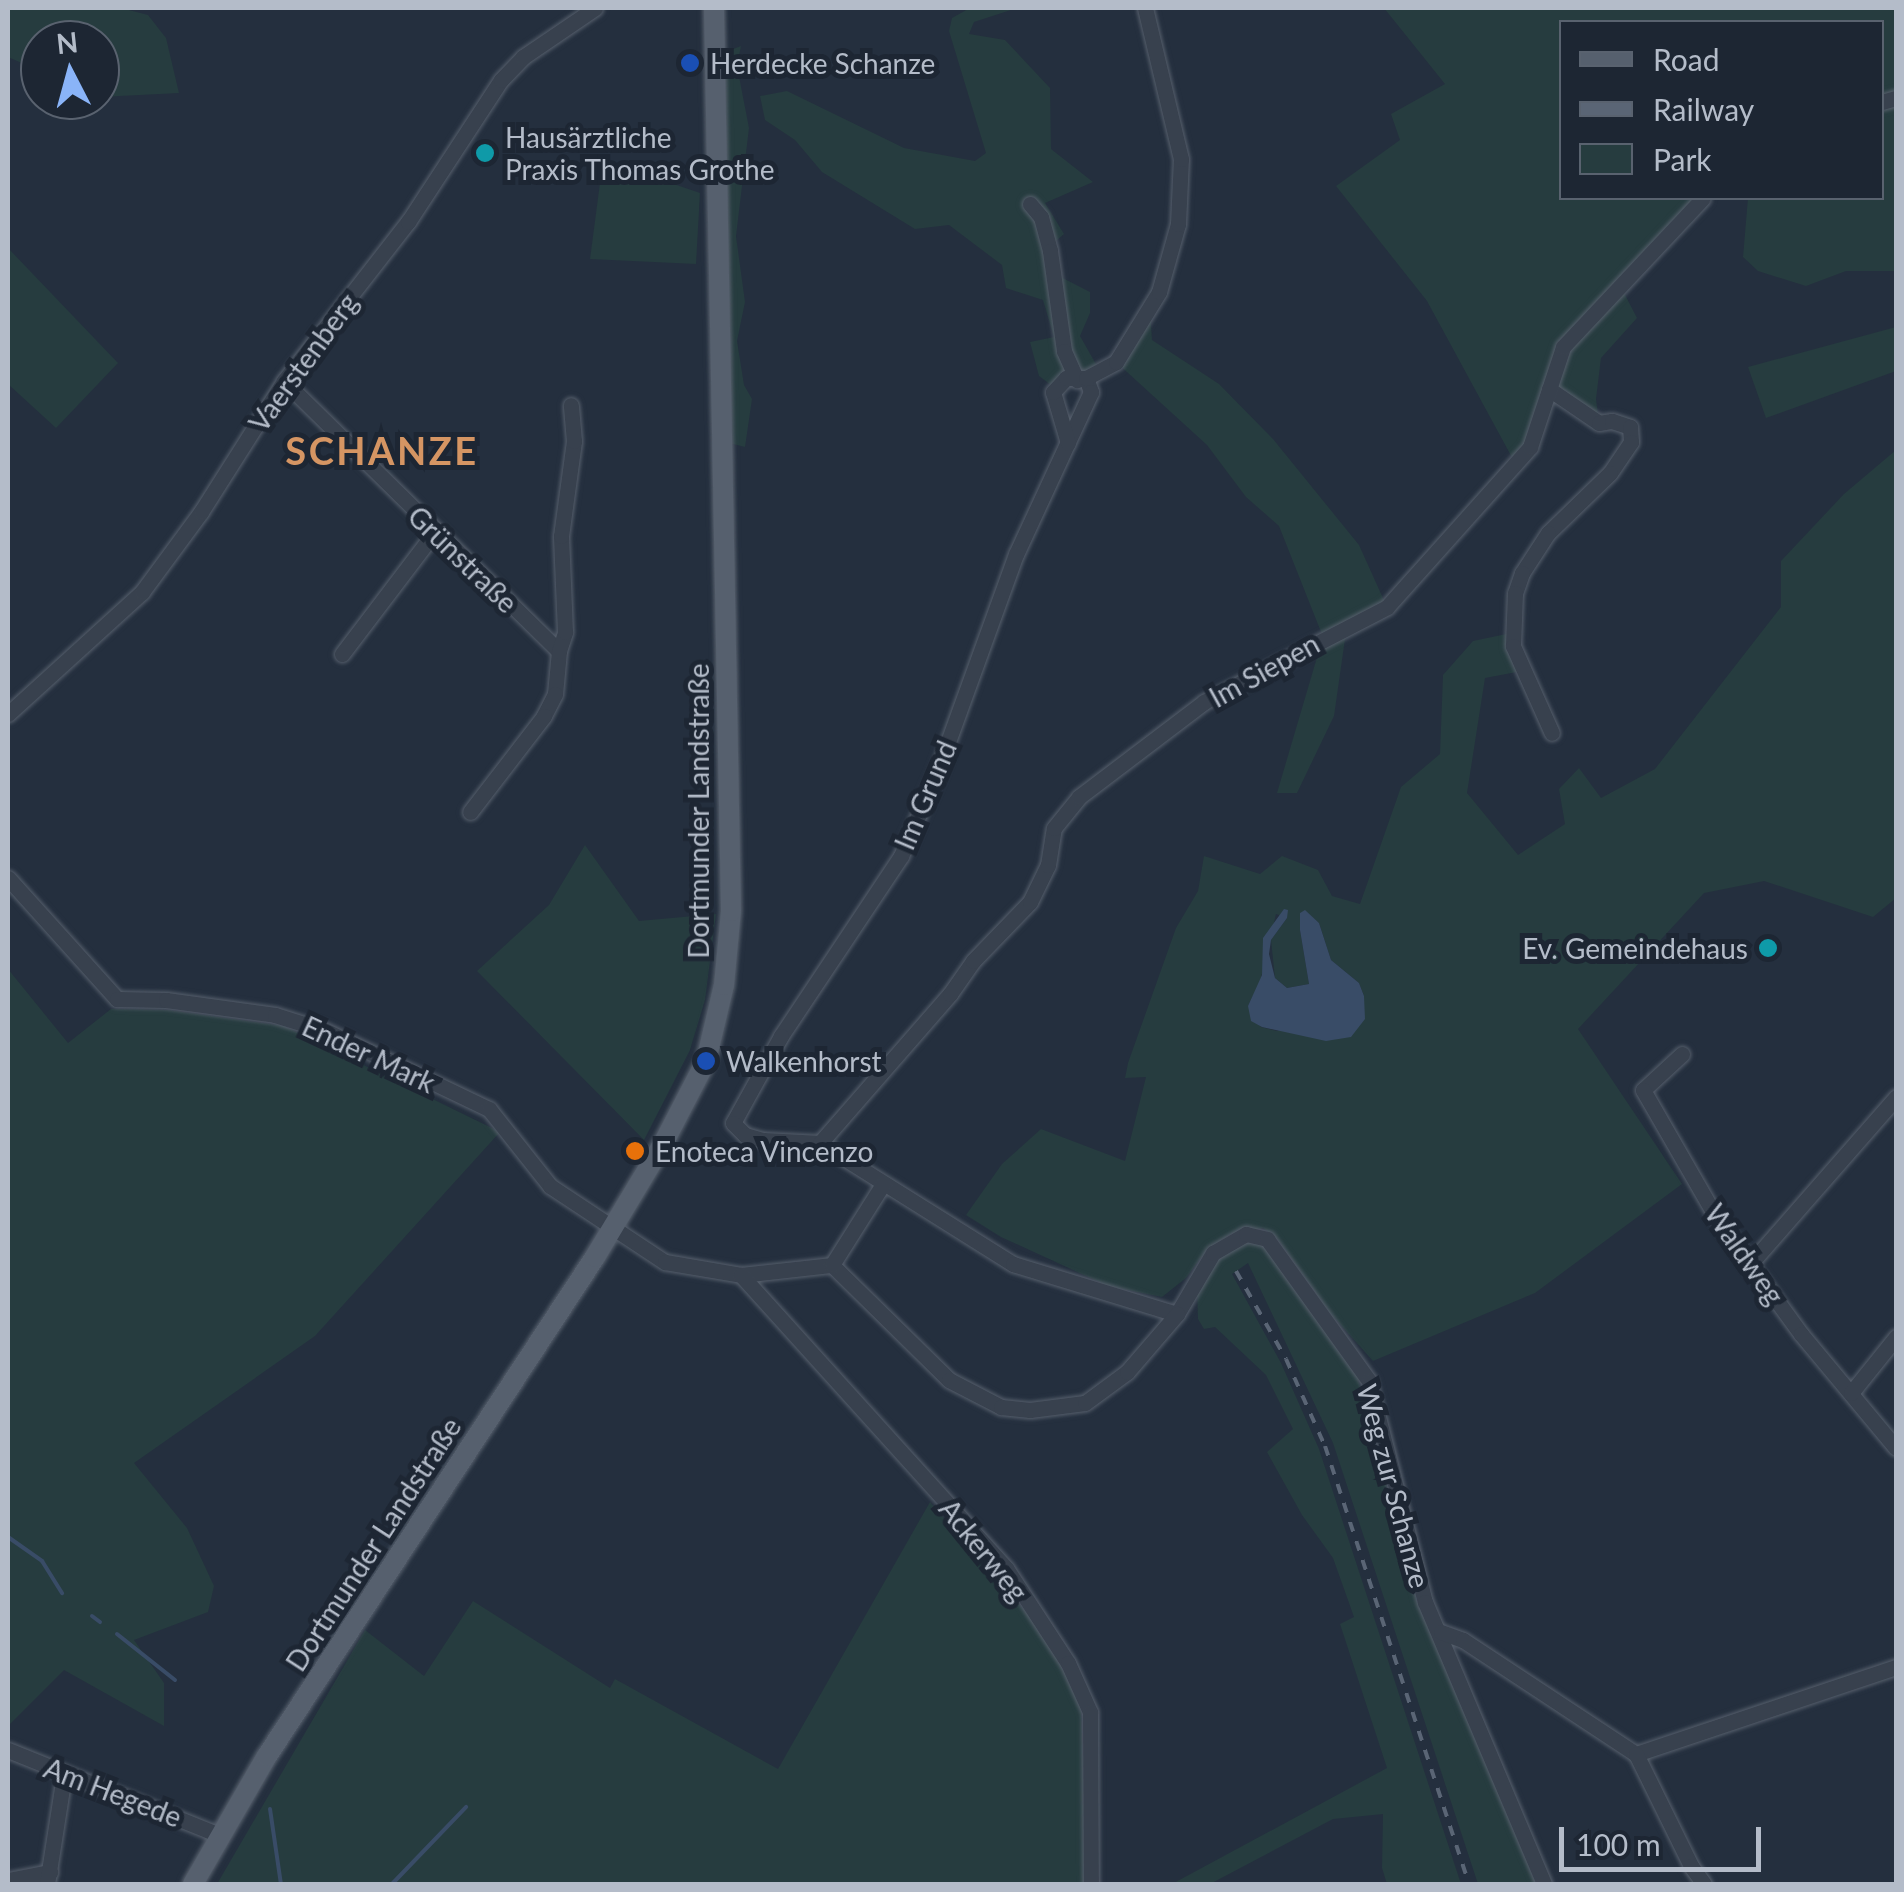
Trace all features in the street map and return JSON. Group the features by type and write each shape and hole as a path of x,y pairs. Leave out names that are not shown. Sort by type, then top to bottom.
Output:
{"main road":[{"name":"Dortmunder Landstraße","path":"193,1884 219,1834 613,1226 663,1144 706,1060 724,985 731,911 714,8"}],"street":[{"name":"Vaerstenberg","path":"8,714 142,592 201,512 284,381 408,222 501,80 523,57 595,8"},
{"path":"1068,443 1053,392 1066,378 1082,379 1116,362 1144,324 1164,275 1178,224 1182,159 1145,8"},
{"name":"Im Siepen","path":"820,1143 974,961 1030,902 1048,866 1054,828 1079,797 1204,702 1387,607 1530,447 1563,347 1701,200"},
{"path":"1030,204 1041,217 1046,234 1064,351 1082,379"},
{"name":"Im Grund","path":"820,1143 763,1140 746,1135 733,1123 781,1036 901,856 937,772 1016,554 1091,392 1082,379"},
{"name":"Grünstraße","path":"284,381 559,651"},
{"path":"1549,389 1599,424 1612,421 1630,428 1632,442 1610,474 1548,533 1522,573 1515,593 1513,646 1552,733"},
{"name":"Grünstraße","path":"470,812 544,716 555,694 565,632 561,536 574,441 571,405"},
{"path":"342,654 434,532"},
{"name":"Ender Mark","path":"8,878 117,999 166,1000 276,1015 316,1026 489,1109 550,1186 665,1262 740,1275 832,1265"},
{"name":"Waldweg","path":"1682,1054 1643,1090 1712,1210 1750,1264 1896,1448"},
{"path":"1750,1264 1896,1097"},
{"path":"820,1143 1013,1264 1177,1314 1126,1372 1085,1402 1030,1410 1001,1407 949,1380 832,1265 883,1184"},
{"name":"Weg zur Schanze","path":"1177,1314 1200,1268 1225,1244 1254,1234 1273,1246 1369,1381 1425,1602 1441,1632 1456,1680 1544,1884"},
{"name":"Ackerweg","path":"740,1275 1006,1568 1068,1663 1090,1712 1091,1884"},
{"path":"1851,1393 1896,1337"},
{"path":"1441,1632 1480,1651 1636,1754 1690,1866 1704,1884"},
{"path":"1636,1754 1896,1667"},
{"name":"Am Hegede","path":"8,1750 219,1834"},
{"path":"8,1880 48,1878 64,1775"}],"green space":[{"path":"8,8 121,8 148,15 166,38 179,93 120,96 120,20 20,20 20,62 8,57"},
{"path":"970,8 1017,8 974,22 969,34 1005,40 1050,88 1051,149 1093,182 1045,203 1064,234 1044,251 1047,270 1090,292 1090,313 1080,336 1101,373 1055,388 1039,376 1030,342 1054,337 1043,300 1006,288 1002,265 949,225 915,229 822,172 795,140 765,120 760,96 787,91 904,148 975,161 986,153 949,31 952,18"},
{"path":"1384,8 1896,8 1896,271 1846,271 1806,286 1758,271 1743,257 1748,200 1884,200 1884,20 1559,20 1559,200 1701,200 1621,287 1637,318 1601,358 1596,399 1599,423 1549,389 1515,463 1427,301 1336,186 1400,140 1391,114 1445,84"},
{"path":"741,46 737,66 749,128 736,236 745,302 737,341 744,385 752,399 745,447 721,441 723,53"},
{"path":"603,160 700,193 696,264 590,259"},
{"path":"8,248 118,363 56,428 8,384"},
{"path":"1150,311 1152,340 1219,384 1273,439 1359,545 1387,607 1347,625 1334,716 1297,793 1277,793 1323,637 1279,526 1246,497 1207,445 1116,362"},
{"path":"1896,327 1896,371 1766,418 1748,367"},
{"path":"1896,450 1896,898 1873,917 1764,881 1704,893 1578,1029 1682,1184 1535,1293 1373,1361 1330,1313 1277,1238 1263,1228 1230,1234 1206,1251 1186,1278 1162,1297 1108,1286 1001,1237 966,1215 1002,1164 1041,1129 1125,1161 1146,1077 1125,1078 1128,1063 1176,928 1198,891 1204,856 1260,874 1282,856 1318,870 1332,896 1360,904 1401,787 1440,754 1443,675 1473,641 1511,633 1522,671 1485,678 1467,793 1518,855 1565,824 1559,789 1579,768 1601,798 1655,769 1781,607 1781,561 1844,494","holes":["1305,911 1319,923 1331,960 1359,983 1364,996 1277,1031 1261,1027 1248,1006 1260,982 1276,914 1287,918 1271,940 1275,978 1287,988 1309,984 1300,913"]},
{"path":"585,845 639,921 716,914 705,1000 690,1050 644,1140 477,971 549,905"},
{"path":"8,969 68,1043 111,1009 168,1010 284,1026 500,1132 315,1336 134,1463 187,1528 214,1586 208,1612 134,1640 164,1683 164,1726 64,1670 8,1726"},
{"path":"1253,1240 1263,1244 1355,1368 1416,1599 1536,1884 1478,1884 1333,1443 1248,1263 1232,1274 1281,1363 1319,1449 1461,1884 1387,1884 1382,1868 1383,1814 1333,1819 1210,1884 1172,1884 1387,1768 1340,1624 1354,1617 1333,1558 1302,1515 1267,1452 1293,1429 1266,1375 1215,1327 1204,1329 1198,1319 1197,1289 1204,1273 1228,1248"},
{"path":"930,1502 1038,1626 1058,1653 1081,1705 1087,1884 217,1884 365,1630 424,1676 473,1601 610,1688 615,1679 778,1769"}],"water":[{"path":"1284,909 1288,910 1287,918 1271,940 1269,954 1275,978 1287,988 1309,984 1300,930 1300,913 1305,910 1319,923 1331,960 1359,983 1364,996 1365,1019 1351,1037 1326,1041 1251,1021 1248,1006 1262,975 1263,938"}],"waterway":[{"path":"8,1537 42,1561 62,1593"},
{"path":"92,1616 100,1622"},
{"path":"117,1634 175,1680"},
{"path":"392,1884 466,1807"},
{"path":"270,1809 281,1884"}],"railway":[{"path":"1236,1271 1286,1359 1325,1446 1469,1884"}],"place":[{"name":"Herdecke Schanze","path":"690,63"},
{"name":"Hausärztliche Praxis Thomas Grothe","path":"485,153"},
{"name":"Ev. Gemeindehaus","path":"1768,948"},
{"name":"Walkenhorst","path":"706,1061"},
{"name":"Enoteca Vincenzo","path":"635,1151"}],"district":[{"name":"SCHANZE","path":"382,451"}]}
